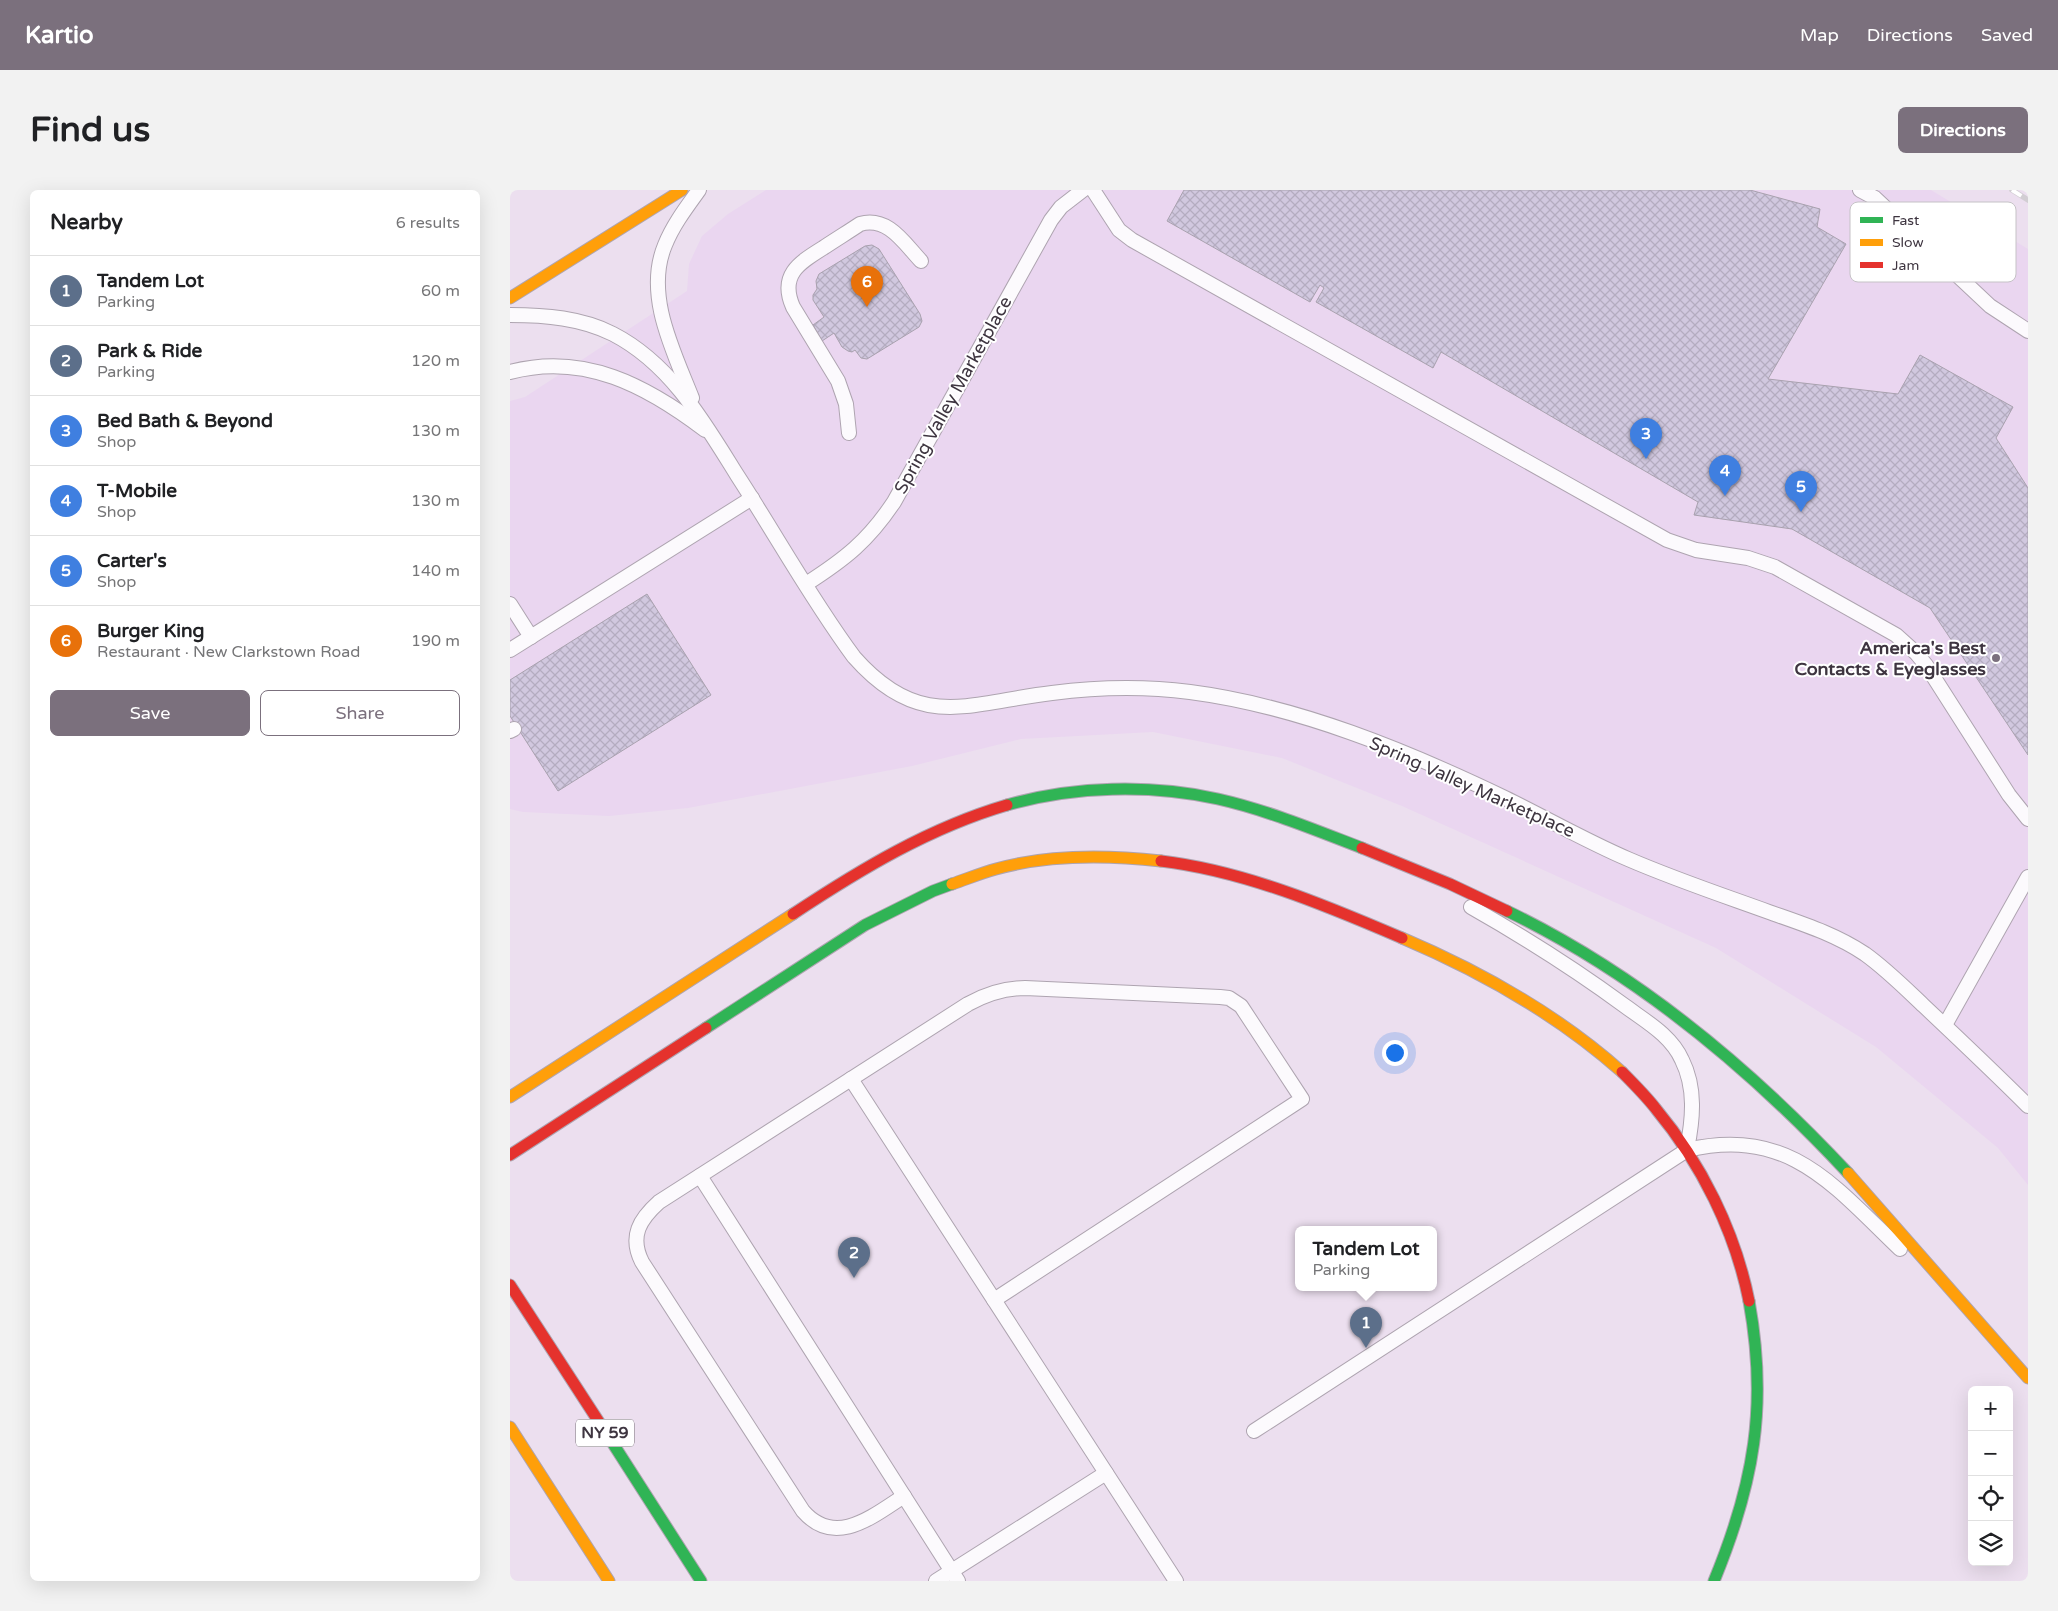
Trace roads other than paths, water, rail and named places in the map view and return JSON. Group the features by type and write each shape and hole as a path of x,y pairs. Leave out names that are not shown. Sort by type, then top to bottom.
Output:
{"main road":[{"path":"510,298 682,190"},
{"path":"510,1097 876,862 928,834 984,812 1042,798 1072,794 1100,791 1160,792 1211,798 1239,804 1350,844 1460,889 1567,944 1615,972 1694,1030 1804,1127 2028,1378"},
{"path":"510,1155 836,943 904,903 946,884 1002,866 1032,860 1087,855 1145,858 1197,866 1274,887 1342,912 1457,964 1524,999 1602,1054 1622,1072 1654,1106 1687,1150 1714,1196 1733,1245 1749,1300 1757,1350 1758,1405 1751,1464 1737,1524 1714,1581"},
{"name":"NY 59","path":"510,1285 701,1581"},
{"path":"510,1427 609,1581"}],"lane":[{"path":"698,412 667,332 658,279 664,247 680,216 699,190"},
{"name":"Spring Valley Marketplace","path":"806,584 850,555 880,523 894,502 1051,220 1061,207 1083,190"},
{"path":"1093,190 1119,230 1132,240 1667,540 1696,550 1748,558 1768,564 1896,635 1926,665 2009,795 2028,819"},
{"path":"1860,190 1879,202"},
{"path":"849,433 843,392 793,307 789,298 789,280 802,261 860,224 869,222 886,225 921,261"},
{"path":"1964,282 1990,306 2028,331"},
{"name":"Spring Valley Marketplace","path":"510,315 562,318 590,324 614,335 638,350 661,369 698,412 854,657 875,679 900,696 937,707 957,708 1052,693 1148,688 1219,696 1245,701 1289,713 1376,742 1504,797 1628,859 1824,931 1844,941 1872,960 1945,1025 2028,1106"},
{"path":"510,372 555,366 578,366 602,372 650,394 713,436"},
{"path":"510,650 752,498"},
{"path":"510,604 531,636"},
{"path":"1350,844 1452,896 1507,927 1603,990 1662,1034 1673,1045 1682,1059 1692,1091 1692,1123 1687,1150"},
{"path":"1945,1025 2028,877"},
{"path":"904,1496 856,1525 833,1528 820,1525 811,1520 803,1511 647,1270 637,1251 636,1238 640,1224 648,1212 659,1202 982,996 1009,988 1220,997 1236,1002 1246,1014 1302,1100 994,1300"},
{"path":"851,1079 1176,1581"},
{"path":"1254,1431 1687,1150 1720,1145 1752,1146 1777,1151 1804,1163 1835,1187 1991,1335"},
{"path":"700,1176 955,1576"},
{"path":"936,1581 955,1576 1106,1473"}],"railway":[{"path":"2012,190 2028,200"}],"place":[{"name":"Burger King","path":"867,307"},
{"name":"Bed Bath & Beyond","path":"1646,459"},
{"name":"T-Mobile","path":"1725,496"},
{"name":"Carter's","path":"1801,512"},
{"name":"America's Best Contacts & Eyeglasses","path":"1996,658"},
{"name":"Park & Ride","path":"854,1278"},
{"name":"Tandem Lot","path":"1366,1348"}]}
